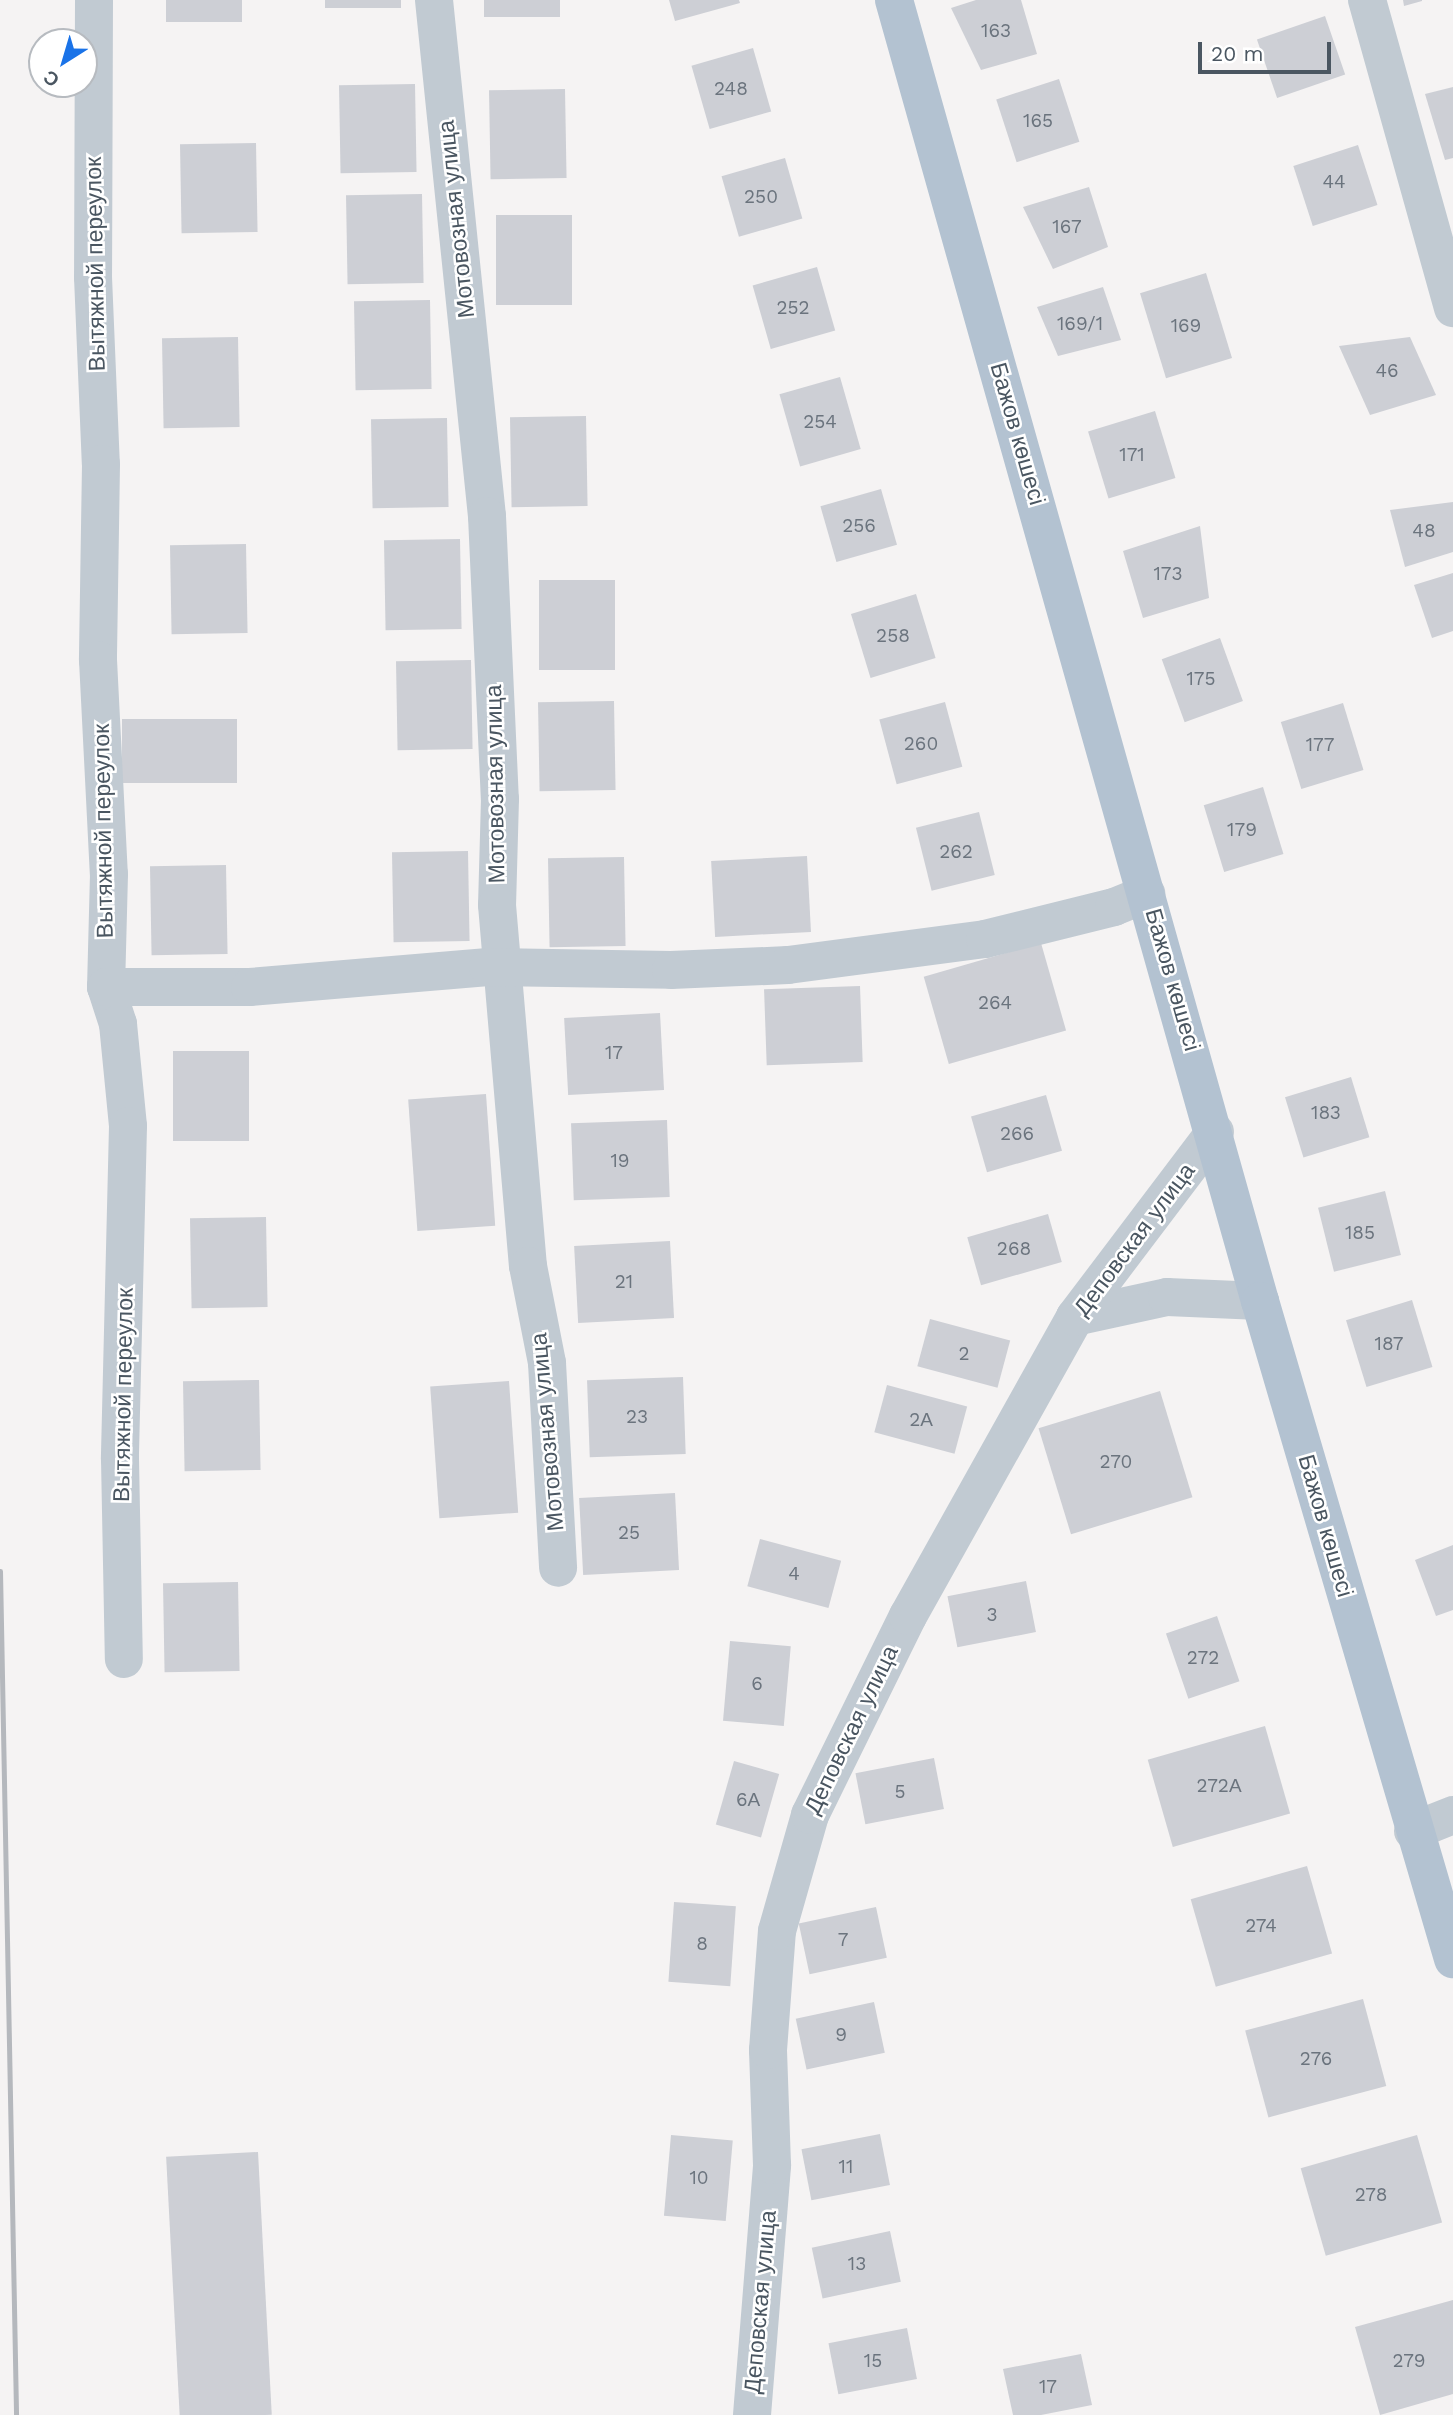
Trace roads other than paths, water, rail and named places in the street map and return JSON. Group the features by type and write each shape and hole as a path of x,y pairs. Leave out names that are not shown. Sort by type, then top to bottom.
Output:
{"main road":[{"name":"Бажов көшесі","path":"894,0 1215,1132 1260,1301 1413,1831 1453,1959"}],"street":[{"name":"Вытяжной переулок","path":"94,0 93,278 101,464 98,660 109,874 106,987 118,1024 128,1126 120,1459 124,1659"},
{"name":"Мотовозная улица","path":"434,0 487,516 500,799 498,905 506,969 528,1266 547,1363 558,1568"},
{"path":"1367,0 1453,308"},
{"path":"106,987 250,987 488,967 697,969 883,954 998,936 1114,907 1147,894"},
{"name":"Деповская улица","path":"752,2415 772,2165 768,2050 777,1931 810,1815 908,1616 1075,1317 1140,1235 1215,1132"},
{"path":"1140,1235 1136,1270 1144,1282 1167,1297"},
{"path":"1075,1317 1167,1297 1260,1301"},
{"path":"1413,1831 1453,1815"}],"railway":[{"path":"0,1571 16,2415"}]}
